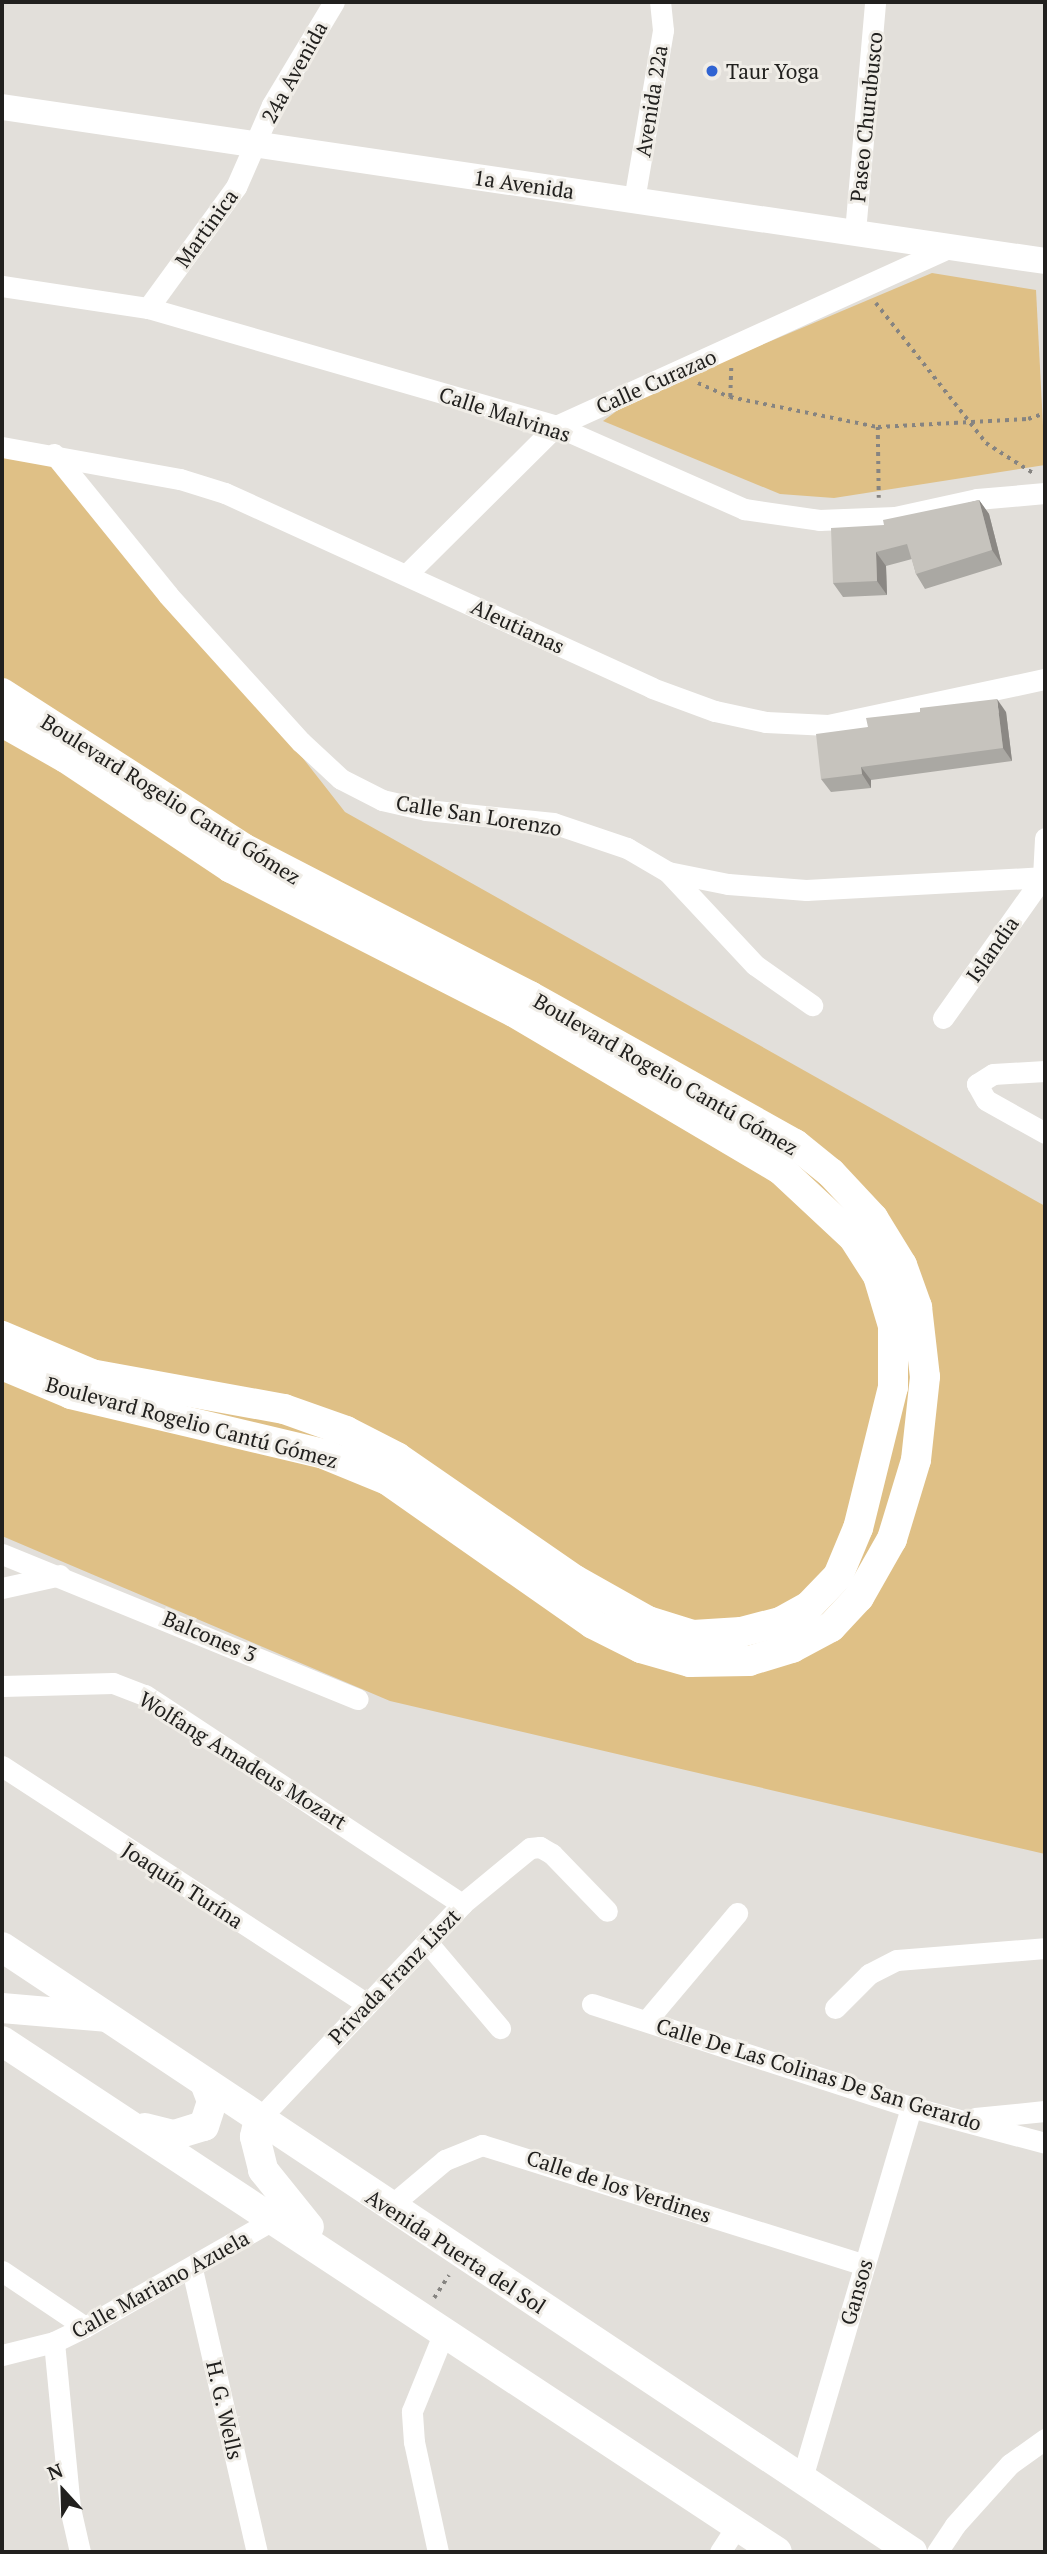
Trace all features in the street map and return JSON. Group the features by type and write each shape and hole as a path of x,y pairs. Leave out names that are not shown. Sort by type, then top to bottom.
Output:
{"main road":[{"name":"Boulevard Rogelio Cantú Gómez","path":"2,693 243,848 530,996 795,1144 831,1173 873,1218 902,1265 917,1307 925,1377 916,1460 892,1539 859,1597 831,1627 792,1648 749,1661 690,1662 641,1648 593,1624 387,1480 324,1454 71,1394 2,1365"},
{"name":"Boulevard Rogelio Cantú Gómez","path":"2,722 66,758 231,868 514,1012 780,1168 853,1237 878,1276 893,1326 893,1387 858,1528 838,1576 809,1606 780,1622 741,1632 693,1635 648,1621 575,1580 397,1457 346,1431 284,1409 92,1374 2,1336"},
{"name":"Avenida Puerta del Sol","path":"2,1947 389,2207 912,2552"},
{"path":"2,2008 107,2017"},
{"path":"34,2062 31,2032 45,2013"},
{"path":"2,2041 276,2218 777,2552"},
{"path":"131,2125 174,2135 204,2126 212,2101 205,2083"},
{"path":"259,2119 256,2144 263,2171 345,2266"}],"street":[{"name":"24a Avenida","path":"257,144 272,105 334,2"},
{"name":"Avenida 22a","path":"634,200 663,30 660,2"},
{"name":"Paseo Churubusco","path":"855,232 875,2"},
{"name":"1a Avenida","path":"2,107 1045,261"},
{"name":"Martinica","path":"148,308 236,187 257,144"},
{"name":"Calle Curazao","path":"406,575 556,426 948,248"},
{"name":"Calle Malvinas","path":"2,286 148,308 556,426 744,509 819,520 879,517 1041,485"},
{"name":"Aleutianas","path":"2,447 54,454 180,479 225,493 652,688 715,711 766,722 828,725 1045,679"},
{"name":"Calle San Lorenzo","path":"54,454 168,595 301,742 341,779 382,800 426,810 553,823 627,848 668,872 728,884 806,890 1044,877"},
{"path":"1044,877 1045,838"},
{"path":"668,872 755,965 811,1006"},
{"name":"Islandia","path":"943,1018 1044,877"},
{"path":"1045,1071 993,1074 977,1084 986,1100 1045,1133"},
{"name":"Balcones 3","path":"2,1554 60,1575 359,1699"},
{"path":"2,1588 60,1575"},
{"name":"Wolfang Amadeus Mozart","path":"2,1686 113,1683 145,1695 462,1905"},
{"name":"Joaquín Turína","path":"2,1766 365,2003"},
{"name":"Privada Franz Liszt","path":"259,2119 365,2003 462,1905 519,1856 540,1847 607,1911"},
{"path":"647,2020 737,1913"},
{"path":"427,1942 500,2028"},
{"path":"835,2008 869,1973 897,1960 1045,1948"},
{"name":"Calle De Las Colinas De San Gerardo","path":"592,2004 911,2107 1045,2143"},
{"name":"Gansos","path":"802,2478 911,2107"},
{"path":"962,2119 1045,2111"},
{"name":"Calle de los Verdines","path":"389,2207 445,2160 482,2145 864,2265"},
{"name":"Calle Mariano Azuela","path":"2,2355 54,2342 85,2327 192,2269 276,2218"},
{"name":"H. G. Wells","path":"192,2269 257,2552"},
{"path":"2,2271 85,2327"},
{"path":"433,2324 412,2411 414,2442 438,2552"},
{"path":"54,2342 70,2508 80,2552"},
{"path":"937,2552 955,2525 1010,2464 1045,2439"},
{"path":"720,2552 737,2527"}],"path":[{"path":"882,312 986,443 1041,485"},
{"path":"674,372 730,397 878,427 1028,419 1045,413"},
{"path":"878,427 879,517"},
{"path":"433,2324 463,2255"}],"shaded area":[{"path":"932,273 1036,290 1045,465 834,498 780,494 603,421 633,399"},
{"path":"2,446 65,454 345,812 1045,1206 1045,1854 390,1701 2,1536"}],"building":[{"path":"979,500 992,550 916,574 907,544 876,552 877,581 833,583 831,528 884,525 883,520"},
{"path":"997,699 1003,748 861,767 862,774 821,779 816,734 868,727 866,718 920,712 920,708"}],"place":[{"name":"Taur Yoga","path":"712,71"}]}
